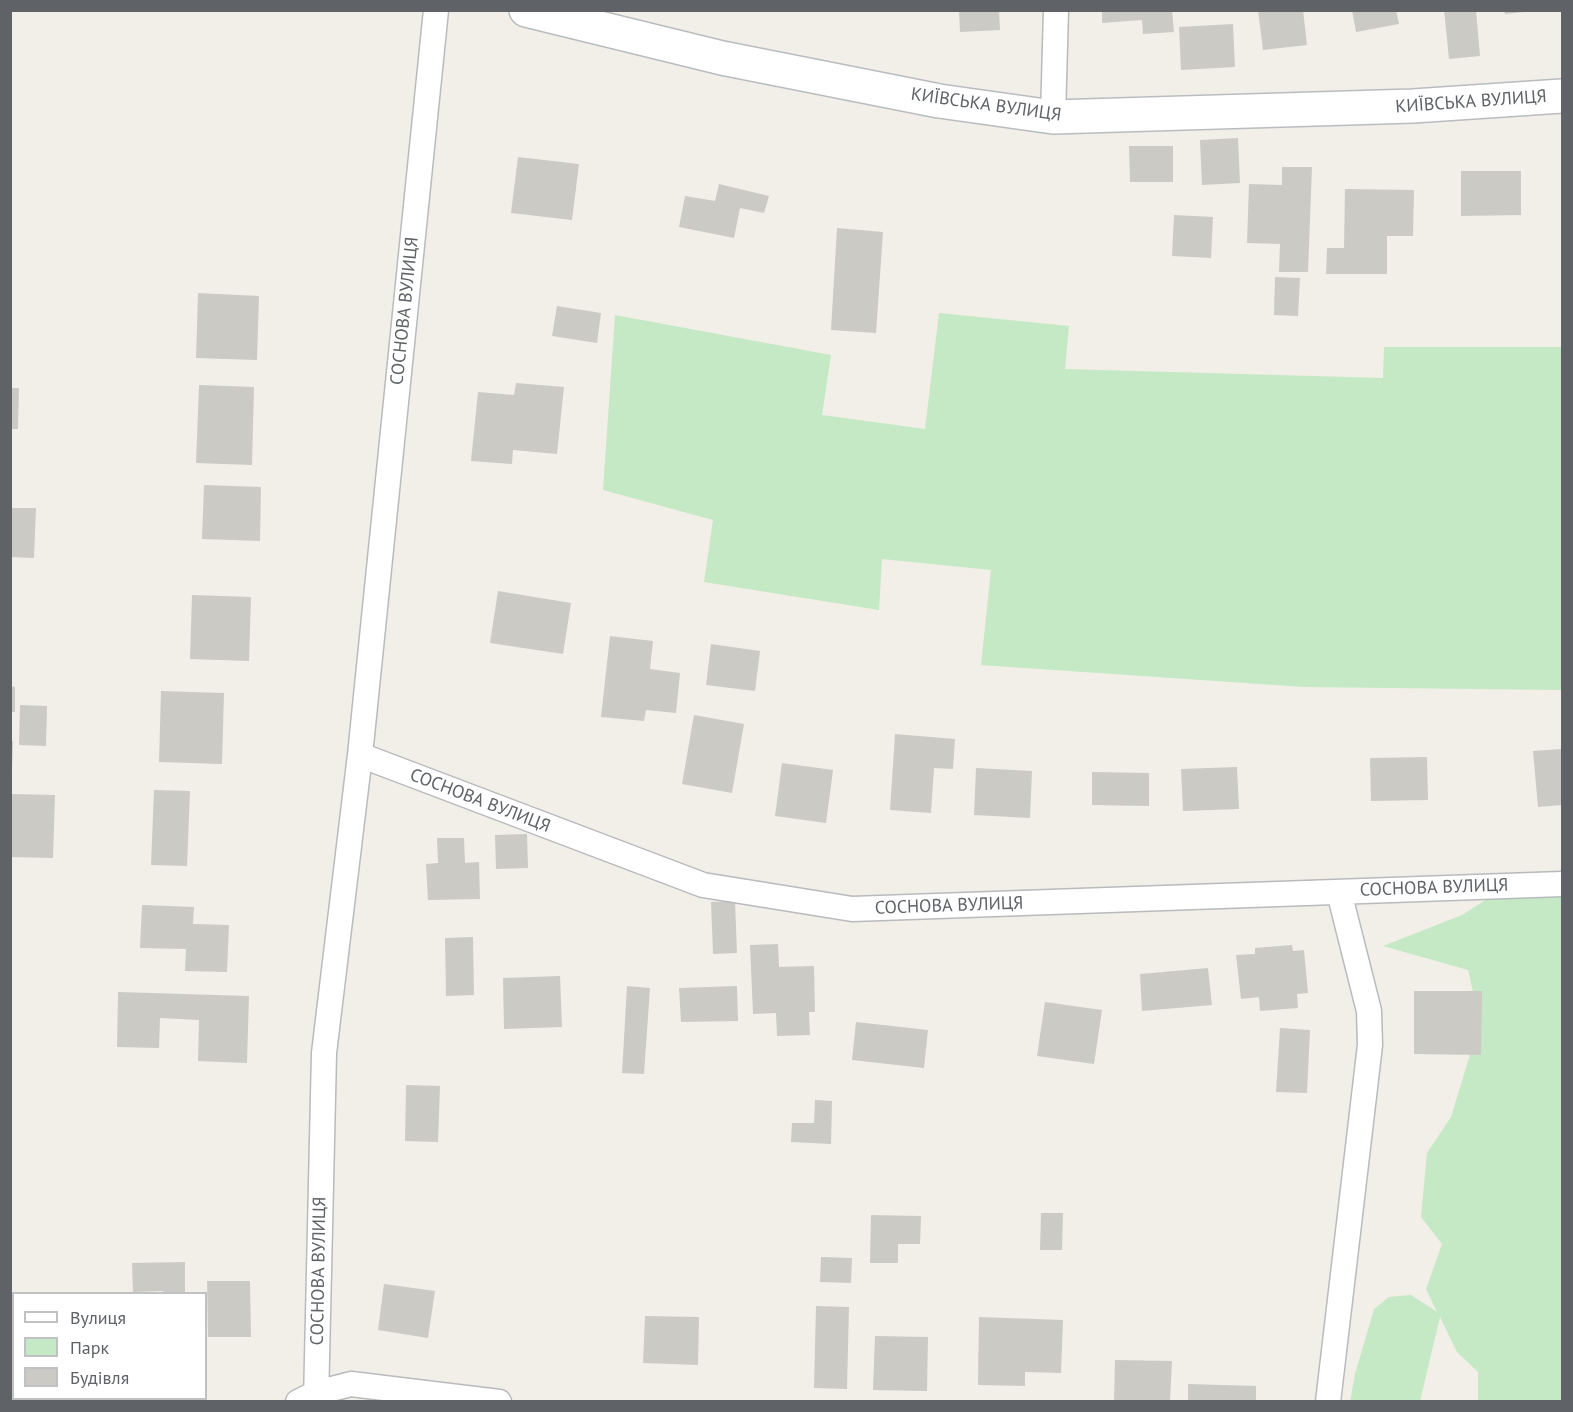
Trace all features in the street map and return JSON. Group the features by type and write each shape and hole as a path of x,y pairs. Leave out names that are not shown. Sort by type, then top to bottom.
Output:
{"street":[{"name":"СОСНОВА ВУЛИЦЯ","path":"310,1399 324,1053 360,755 436,10"},
{"name":"КИЇВСЬКА ВУЛИЦЯ","path":"526,10 722,58 939,101 1053,117 1413,106 1563,96"},
{"path":"1053,117 1056,10"},
{"name":"СОСНОВА ВУЛИЦЯ","path":"360,755 703,885 852,909 1563,884"},
{"path":"1328,1401 1370,1045 1369,1011 1339,891"},
{"path":"310,1399 351,1384 498,1401"},
{"path":"82,1400 112,1401"}],"green space":[{"path":"939,313 1069,326 1065,369 1383,378 1384,347 1562,347 1562,690 1304,687 981,665 991,570 882,559 879,610 704,582 713,520 603,490 615,315 831,355 822,415 925,429"},
{"path":"1562,876 1562,1401 1478,1401 1478,1372 1457,1352 1440,1317 1420,1401 1350,1402 1355,1374 1374,1309 1389,1297 1411,1295 1437,1312 1426,1289 1442,1244 1421,1217 1427,1153 1451,1117 1480,1022 1468,970 1383,946 1462,915 1503,889"}],"building":[{"path":"959,10 999,10 1000,30 960,32"},
{"path":"1102,10 1172,10 1174,32 1143,34 1142,20 1102,23"},
{"path":"1258,10 1303,10 1307,45 1263,50"},
{"path":"1352,10 1396,10 1399,24 1356,32"},
{"path":"1444,10 1476,10 1480,56 1449,59"},
{"path":"1504,10 1525,10 1525,12 1505,14"},
{"path":"1233,24 1235,67 1181,70 1179,27"},
{"path":"1238,138 1240,183 1202,185 1200,140"},
{"path":"1129,146 1173,146 1173,182 1130,182"},
{"path":"518,157 579,164 572,220 511,213"},
{"path":"1282,167 1312,167 1308,272 1279,272 1280,244 1247,243 1249,184 1282,185"},
{"path":"1461,171 1521,171 1521,215 1461,216"},
{"path":"719,184 769,196 764,213 740,208 734,238 679,227 685,196 715,201"},
{"path":"1345,189 1414,190 1413,236 1387,236 1387,274 1326,274 1327,248 1344,248"},
{"path":"1174,215 1213,217 1211,258 1172,256"},
{"path":"837,228 883,232 876,333 831,330"},
{"path":"1275,277 1300,278 1298,316 1274,315"},
{"path":"198,293 259,296 257,360 196,358"},
{"path":"557,306 601,313 597,343 552,336"},
{"path":"516,383 564,387 557,454 513,450 512,464 471,461 478,392 514,395"},
{"path":"199,385 254,387 252,465 196,463"},
{"path":"10,388 19,388 18,429 10,429"},
{"path":"204,485 261,487 260,541 202,539"},
{"path":"10,508 36,508 34,558 10,557"},
{"path":"498,591 571,603 563,654 490,643"},
{"path":"192,595 251,597 249,661 190,659"},
{"path":"610,636 653,641 650,669 680,673 676,713 646,710 644,721 601,717"},
{"path":"711,644 760,651 755,691 706,685"},
{"path":"10,686 15,687 15,712 10,712"},
{"path":"161,691 224,693 222,764 159,762"},
{"path":"20,705 47,706 46,746 19,745"},
{"path":"694,715 744,724 732,793 682,784"},
{"path":"895,734 955,739 953,769 934,768 931,813 890,810"},
{"path":"10,741 13,741 12,772 10,772"},
{"path":"1562,749 1562,805 1538,807 1533,751"},
{"path":"1427,757 1428,800 1371,801 1370,758"},
{"path":"782,763 833,770 826,823 775,816"},
{"path":"1237,767 1239,809 1183,811 1181,769"},
{"path":"976,768 1032,771 1030,818 974,815"},
{"path":"1092,772 1149,773 1149,806 1092,805"},
{"path":"154,790 190,791 187,866 151,865"},
{"path":"10,794 55,795 53,858 10,857"},
{"path":"527,834 528,868 496,869 495,835"},
{"path":"437,838 464,838 465,863 479,862 480,899 428,900 426,864 438,863"},
{"path":"735,901 737,953 713,954 711,902"},
{"path":"142,905 194,907 193,924 229,925 227,972 185,971 186,949 140,948"},
{"path":"473,937 474,995 446,996 445,938"},
{"path":"778,944 779,967 814,966 815,1012 809,1012 810,1035 777,1036 776,1013 753,1014 750,945"},
{"path":"1292,945 1293,951 1304,950 1308,993 1297,994 1298,1008 1260,1011 1259,997 1241,999 1236,955 1255,954 1255,948"},
{"path":"1208,968 1212,1005 1142,1011 1140,974"},
{"path":"560,976 562,1027 504,1029 503,978"},
{"path":"627,986 650,988 644,1074 622,1073"},
{"path":"737,986 738,1021 681,1022 679,988"},
{"path":"1414,991 1482,991 1481,1055 1414,1054"},
{"path":"118,992 249,996 247,1063 198,1061 199,1020 160,1018 159,1048 117,1047"},
{"path":"1045,1002 1102,1010 1094,1064 1037,1056"},
{"path":"856,1022 928,1030 924,1068 852,1060"},
{"path":"1280,1028 1310,1030 1307,1093 1276,1092"},
{"path":"406,1085 440,1086 438,1142 405,1141"},
{"path":"815,1100 832,1101 831,1144 791,1142 792,1123 814,1123"},
{"path":"1041,1213 1063,1213 1062,1250 1040,1250"},
{"path":"871,1215 921,1216 920,1244 898,1244 898,1263 870,1263"},
{"path":"821,1257 852,1258 851,1283 820,1282"},
{"path":"185,1262 185,1292 133,1292 132,1263"},
{"path":"207,1281 250,1281 251,1337 208,1337"},
{"path":"384,1284 435,1291 428,1338 378,1330"},
{"path":"816,1306 849,1307 847,1389 814,1388"},
{"path":"645,1316 699,1317 698,1365 643,1363"},
{"path":"979,1317 1063,1320 1061,1373 1025,1372 1025,1386 978,1385"},
{"path":"875,1336 928,1337 927,1391 873,1390"},
{"path":"1115,1360 1172,1361 1170,1402 1114,1402"},
{"path":"1188,1384 1256,1386 1256,1402 1188,1402"}]}
